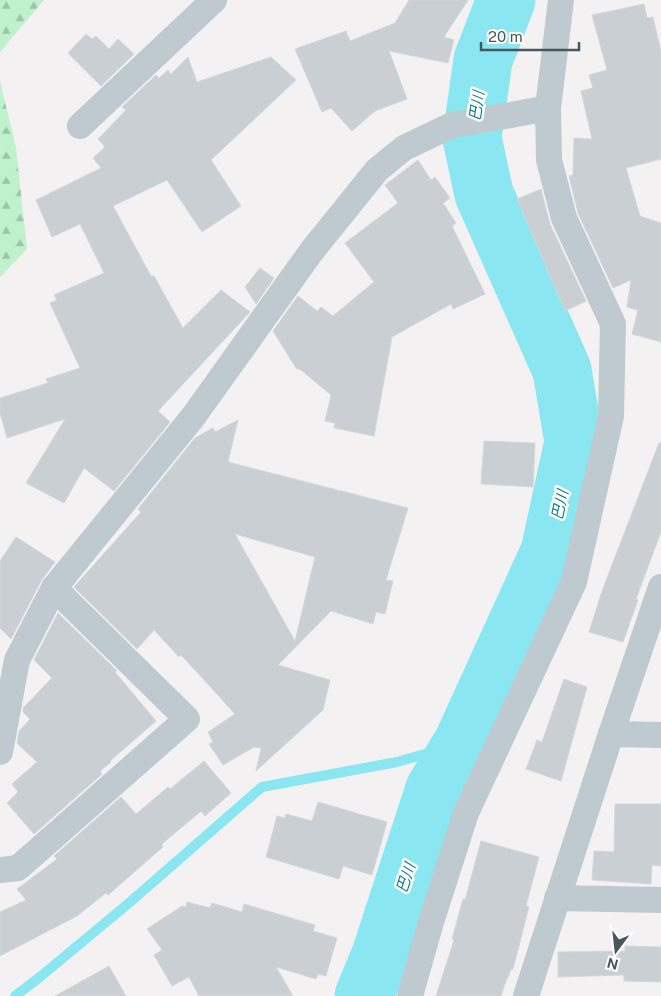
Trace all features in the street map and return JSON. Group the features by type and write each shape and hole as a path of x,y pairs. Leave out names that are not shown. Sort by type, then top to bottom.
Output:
{"street":[{"path":"80,126 214,0"},
{"path":"410,996 466,813 574,582 611,416 613,324 564,218 550,160 548,108 561,0"},
{"path":"0,752 17,660 54,588 193,417 311,252 377,170 404,148 452,125 548,108"},
{"path":"526,996 661,587"},
{"path":"0,870 18,868 187,719 54,588"},
{"path":"611,734 661,735"},
{"path":"557,898 661,900"}],"green space":[{"path":"0,0 44,0 0,52"},
{"path":"0,81 16,148 27,249 0,277"}],"building":[{"path":"409,0 468,0 444,37 454,40 448,63 389,51 407,99 375,111 352,131 331,108 322,112 295,49 346,31 350,41 395,23"},
{"path":"644,4 647,18 653,17 661,51 661,159 626,168 640,216 661,223 661,342 632,334 638,310 627,307 631,280 613,288 578,213 569,176 573,175 574,138 592,139 581,91 593,88 589,75 607,70 592,15"},
{"path":"86,34 92,39 96,36 109,49 118,39 134,54 101,86 68,53"},
{"path":"188,57 197,82 271,57 296,80 211,160 241,206 202,232 167,180 113,206 151,276 154,276 183,328 221,290 250,312 158,411 170,422 114,491 84,468 64,503 26,483 65,419 7,438 0,413 0,398 48,383 46,379 80,368 50,303 57,300 54,295 104,273 80,224 52,237 36,200 101,168 93,158 105,147 98,139 126,110 122,107 156,75 159,78 168,70 171,74"},
{"path":"418,160 431,180 435,177 450,198 443,203 456,223 452,226 485,294 453,309 451,304 392,337 374,436 334,428 335,423 325,421 331,395 296,368 273,331 298,296 317,311 321,307 333,316 374,282 345,243 398,203 385,185"},
{"path":"541,189 550,224 586,301 565,311 517,199"},
{"path":"260,268 274,278 256,304 245,287"},
{"path":"238,420 228,462 408,508 386,580 393,581 385,614 376,612 373,624 331,611 278,665 330,680 323,710 256,771 261,748 254,747 223,765 209,744 213,742 208,732 235,714 181,655 179,657 154,630 137,649 74,587 141,512 138,509 195,438 213,428 215,432","holes":["235,534 315,557 295,641"]},
{"path":"484,441 535,443 533,487 481,484"},
{"path":"659,443 661,443 661,532 636,599 638,600 623,642 589,632 602,591"},
{"path":"16,537 55,562 41,581 11,639 0,628 0,561"},
{"path":"58,613 117,671 115,672 156,721 110,761 100,771 102,774 34,834 7,803 18,792 12,784 37,762 17,743 19,731 30,719 23,712 23,708 52,678 34,660"},
{"path":"564,679 587,687 561,781 526,769 537,740 542,742"},
{"path":"204,761 231,793 205,816 201,811 162,844 163,847 108,895 106,893 77,916 0,956 0,912 26,900 17,889 57,859 54,856 121,797 136,814 168,787 170,789"},
{"path":"318,802 387,822 372,875 343,866 339,879 266,857 277,816 285,818 286,814 312,821"},
{"path":"615,804 661,804 661,866 652,865 651,884 592,880 594,851 614,852"},
{"path":"481,841 539,857 526,906 529,907 513,969 511,969 507,978 501,996 436,996 454,940 452,939"},
{"path":"187,902 210,908 212,903 242,912 244,904 315,925 313,931 337,938 326,976 318,974 316,979 276,967 293,996 199,996 189,977 172,986 154,955 162,950 147,929 182,906 186,907"},
{"path":"625,946 661,947 661,982 624,981 624,975 558,977 558,952 625,951"},
{"path":"109,966 126,996 55,996"}],"waterway":[{"name":"巴川","path":"364,996 381,955 435,789 463,743 550,552 574,442 562,370 484,194 472,138 483,60 506,0"},
{"path":"15,996 129,903 262,787 397,762 463,743"}]}
